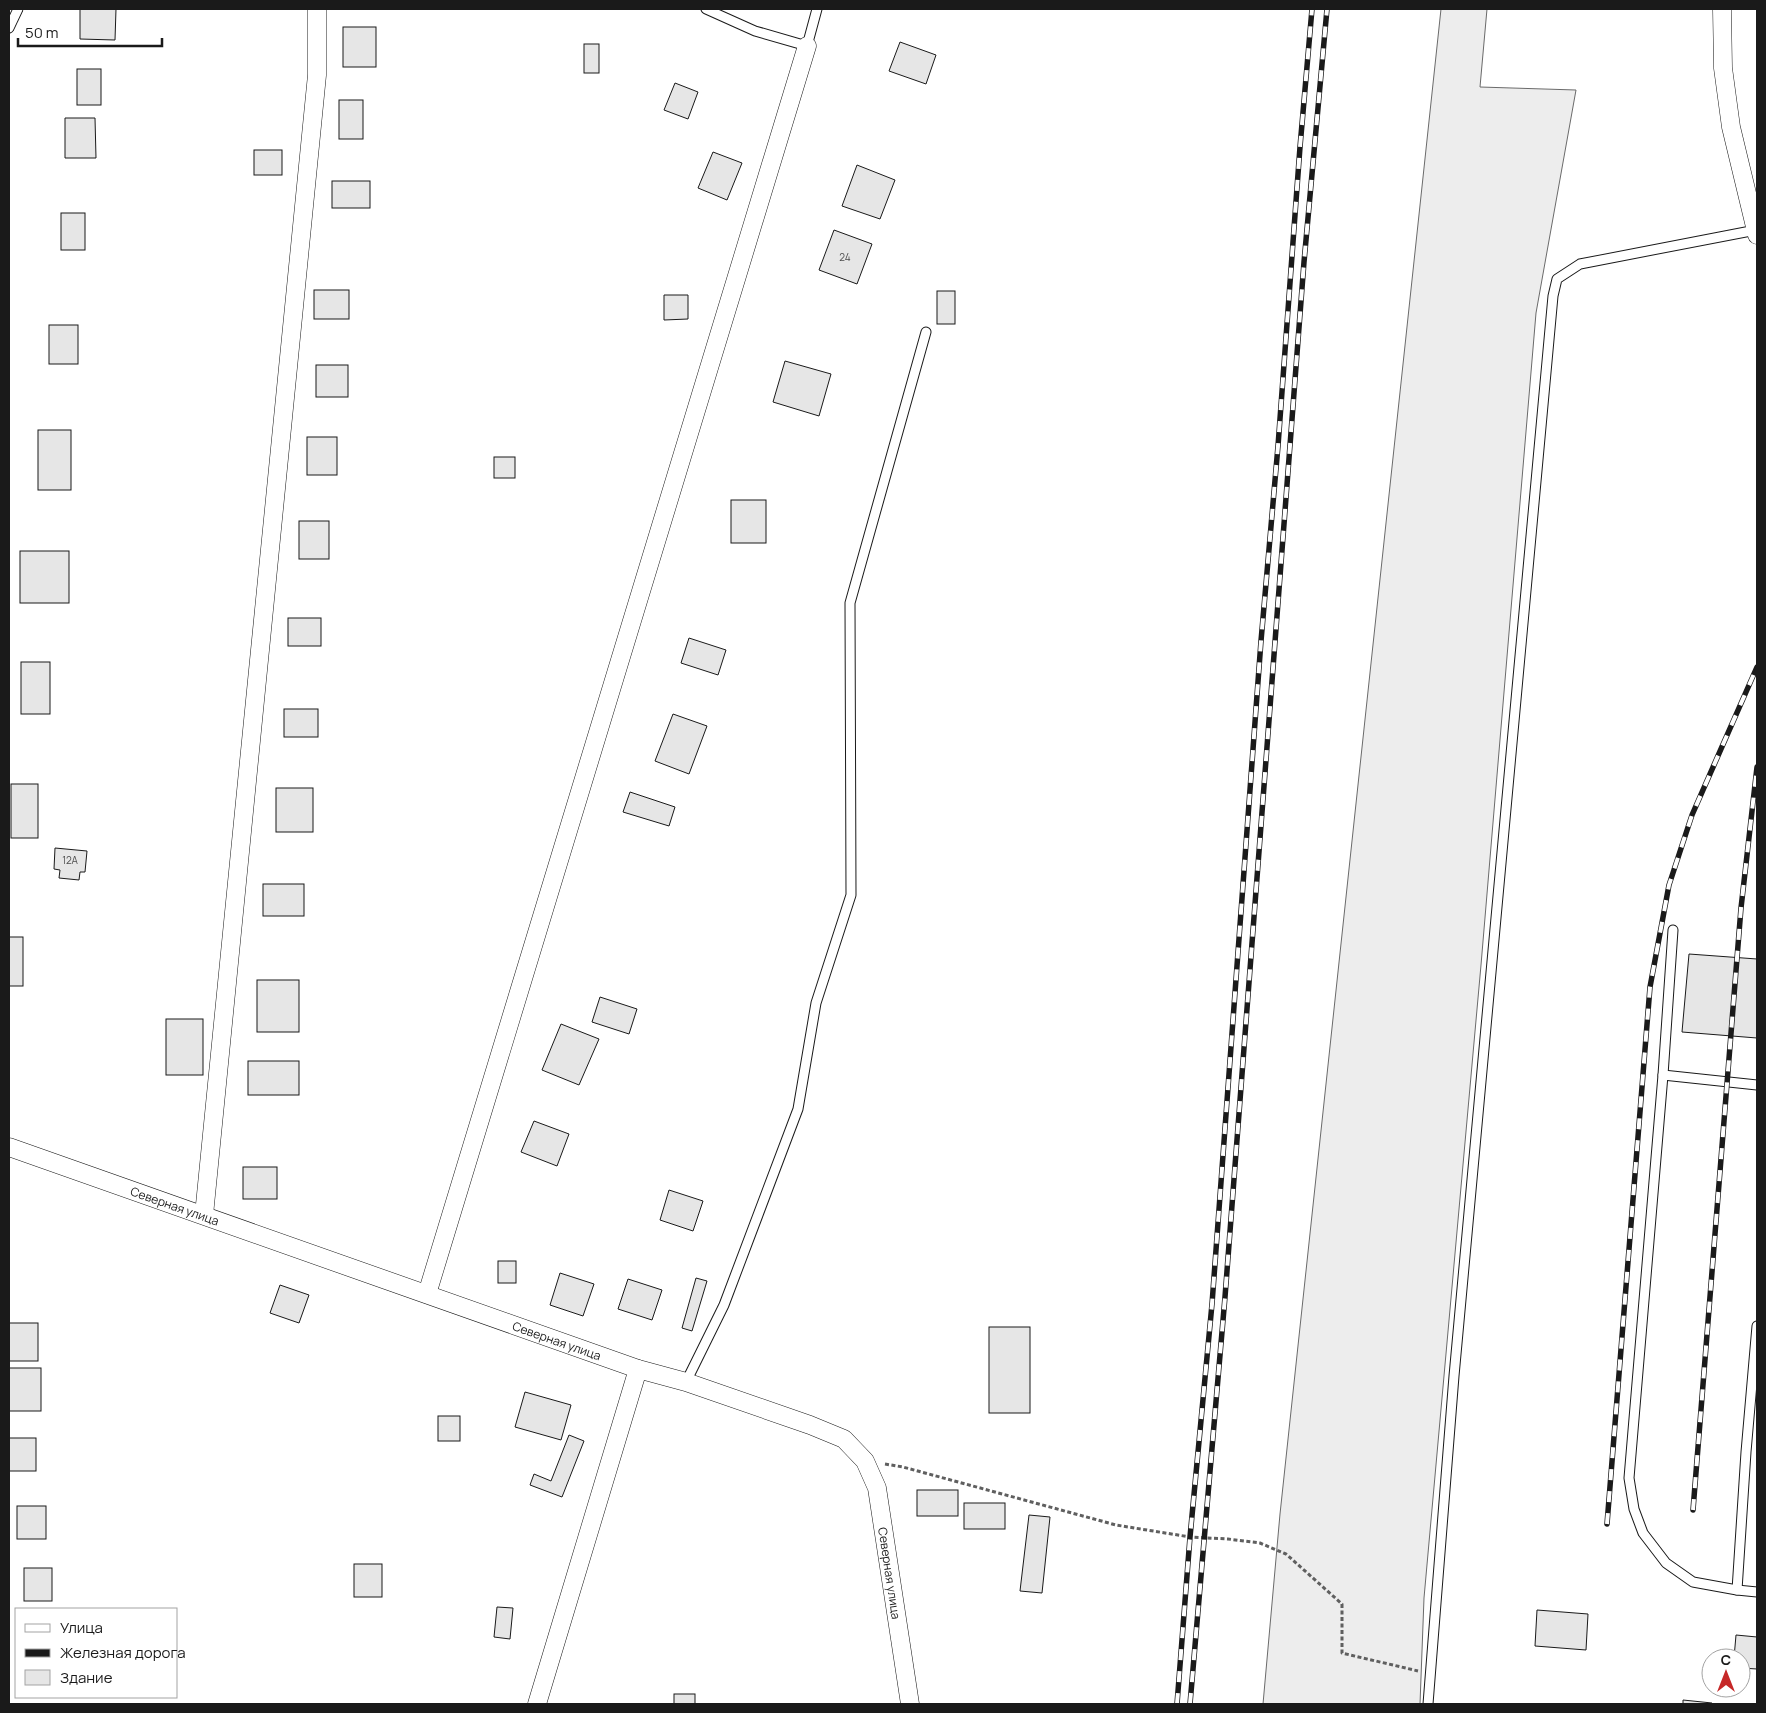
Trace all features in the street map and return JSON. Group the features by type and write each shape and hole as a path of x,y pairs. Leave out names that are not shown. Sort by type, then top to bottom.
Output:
{"street":[{"path":"204,1215 317,75 317,9"},
{"path":"1722,9 1723,68 1731,127 1756,233"},
{"path":"427,1294 807,46"},
{"name":"Северная улица","path":"9,1148 638,1369 686,1382 810,1425 844,1439 865,1461 877,1488 910,1704"},
{"path":"537,1704 638,1369"}],"lane":[{"path":"9,28 18,9"},
{"path":"706,9 756,31 807,46 818,9"},
{"path":"1428,1704 1456,1356 1553,296 1557,279 1580,264 1756,233"},
{"path":"686,1382 724,1306 798,1109 816,1003 851,895 850,603 926,332"},
{"path":"1673,930 1663,1074 1629,1478 1634,1509 1643,1533 1666,1563 1693,1582 1757,1592"},
{"path":"1663,1074 1757,1085"},
{"path":"1737,1590 1757,1326"}],"path":[{"path":"865,1461 903,1467 1116,1525 1190,1537 1260,1543 1286,1554 1342,1604 1342,1653 1430,1674"}],"shaded area":[{"path":"1441,9 1487,9 1480,87 1576,90 1536,313 1481,965 1424,1598 1420,1704 1263,1704 1280,1514"}],"building":[{"path":"80,9 116,9 115,40 80,39"},
{"path":"343,27 376,27 376,67 343,67"},
{"path":"900,42 936,55 926,84 889,71"},
{"path":"584,44 599,44 599,73 584,73"},
{"path":"77,69 101,69 101,105 77,105"},
{"path":"675,83 698,92 688,119 664,110"},
{"path":"339,100 363,100 363,139 339,139"},
{"path":"65,118 95,118 96,158 65,158"},
{"path":"254,150 282,150 282,175 254,175"},
{"path":"713,152 742,163 727,200 698,188"},
{"path":"857,165 895,180 880,219 842,206"},
{"path":"332,181 370,181 370,208 332,208"},
{"path":"61,213 85,213 85,250 61,250"},
{"path":"834,230 872,244 857,284 819,270"},
{"path":"314,290 349,290 349,319 314,319"},
{"path":"937,291 955,291 955,324 937,324"},
{"path":"664,295 688,295 688,319 664,320"},
{"path":"49,325 78,325 78,364 49,364"},
{"path":"785,361 831,374 819,416 773,402"},
{"path":"316,365 348,365 348,397 316,397"},
{"path":"38,430 71,430 71,490 38,490"},
{"path":"307,437 337,437 337,475 307,475"},
{"path":"494,457 515,457 515,478 494,478"},
{"path":"731,500 766,500 766,543 731,543"},
{"path":"299,521 329,521 329,559 299,559"},
{"path":"20,551 69,551 69,603 20,603"},
{"path":"288,618 321,618 321,646 288,646"},
{"path":"689,638 726,650 718,675 681,663"},
{"path":"21,662 50,662 50,714 21,714"},
{"path":"284,709 318,709 318,737 284,737"},
{"path":"673,714 707,726 689,774 655,761"},
{"path":"11,784 38,784 38,838 11,838"},
{"path":"276,788 313,788 313,832 276,832"},
{"path":"630,792 675,807 669,826 623,812"},
{"path":"55,848 87,851 85,872 80,872 79,880 59,878 60,870 54,869"},
{"path":"263,884 304,884 304,916 263,916"},
{"path":"9,937 23,937 23,986 9,986"},
{"path":"1689,954 1757,959 1757,1038 1682,1032"},
{"path":"257,980 299,980 299,1032 257,1032"},
{"path":"600,997 637,1009 629,1034 592,1022"},
{"path":"166,1019 203,1019 203,1075 166,1075"},
{"path":"561,1024 599,1039 579,1085 542,1070"},
{"path":"248,1061 299,1061 299,1095 248,1095"},
{"path":"534,1121 569,1134 557,1166 521,1152"},
{"path":"243,1167 277,1167 277,1199 243,1199"},
{"path":"669,1190 703,1201 693,1231 660,1220"},
{"path":"498,1261 516,1261 516,1283 498,1283"},
{"path":"560,1273 594,1284 583,1316 550,1305"},
{"path":"696,1278 707,1281 692,1331 682,1328"},
{"path":"628,1279 662,1290 652,1320 618,1309"},
{"path":"280,1285 309,1295 299,1323 270,1313"},
{"path":"9,1323 38,1323 38,1361 9,1361"},
{"path":"989,1327 1030,1327 1030,1413 989,1413"},
{"path":"9,1368 41,1368 41,1411 9,1411"},
{"path":"525,1392 571,1405 561,1440 515,1427"},
{"path":"438,1416 460,1416 460,1441 438,1441"},
{"path":"569,1435 584,1441 562,1497 530,1485 534,1474 551,1481"},
{"path":"9,1438 36,1438 36,1471 9,1471"},
{"path":"917,1490 958,1490 958,1516 917,1516"},
{"path":"964,1503 1005,1503 1005,1529 964,1529"},
{"path":"17,1506 46,1506 46,1539 17,1539"},
{"path":"1029,1515 1050,1517 1042,1593 1020,1591"},
{"path":"354,1564 382,1564 382,1597 354,1597"},
{"path":"24,1568 52,1568 52,1601 24,1601"},
{"path":"497,1607 513,1608 510,1639 494,1637"},
{"path":"1537,1610 1588,1614 1586,1650 1535,1646"},
{"path":"1736,1635 1757,1637 1757,1669 1751,1669 1751,1648 1735,1648"},
{"path":"674,1694 695,1694 695,1704 674,1704"},
{"path":"1683,1700 1712,1703 1712,1704 1683,1704"}],"railway":[{"path":"1177,1704 1190,1537 1212,1304 1261,641 1312,9"},
{"path":"1190,1704 1225,1297 1304,262 1327,9"},
{"path":"1607,1524 1650,987 1669,885 1692,815 1757,667"},
{"path":"1693,1510 1741,908 1757,767"}]}
